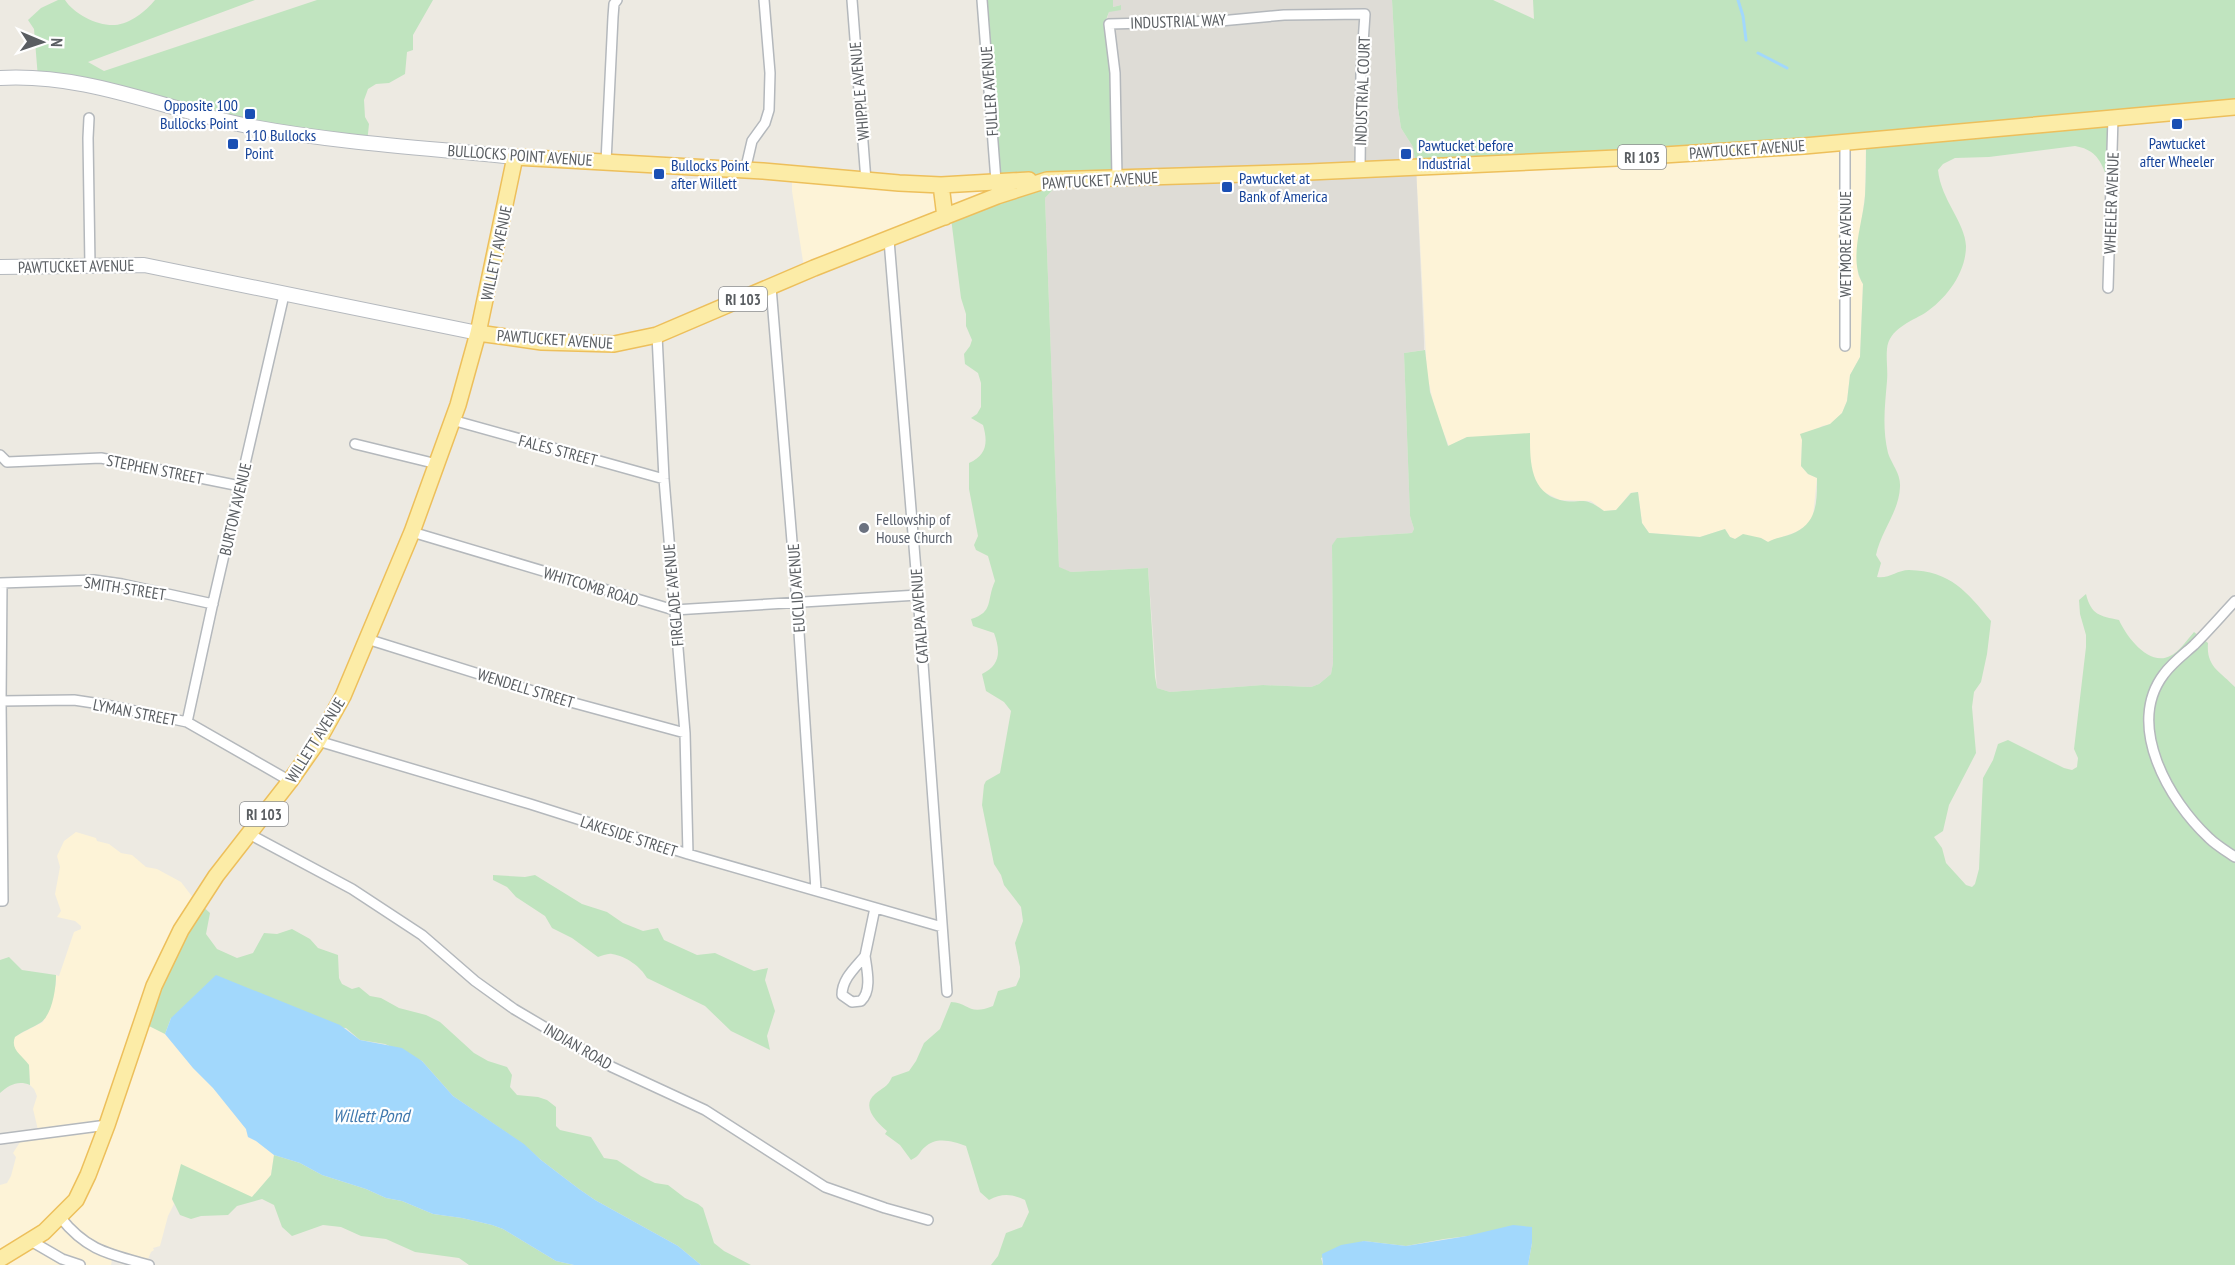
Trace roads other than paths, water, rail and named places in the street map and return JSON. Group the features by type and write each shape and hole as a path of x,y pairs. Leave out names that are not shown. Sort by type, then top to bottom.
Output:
{"main road":[{"name":"BULLOCKS POINT AVENUE","path":"0,78 43,78 94,86 239,124 312,137 515,158 606,162 997,189 1047,180"},
{"name":"PAWTUCKET AVENUE","path":"1047,180 1628,158 1845,142 2235,107"},
{"name":"WILLETT AVENUE","path":"0,1259 31,1241 60,1218 76,1200 88,1176 107,1125 154,986 181,930 216,876 318,741 343,696 412,532 452,420 478,333 515,158"},
{"path":"941,185 945,218"},
{"name":"PAWTUCKET AVENUE","path":"0,267 144,265 478,333 531,341 614,344 657,335 945,218 997,189"}],"street":[{"path":"606,162 613,17 614,4 617,0"},
{"path":"745,171 752,141 765,123 769,110 770,73 764,0"},
{"name":"WHIPPLE AVENUE","path":"852,0 866,181"},
{"name":"FULLER AVENUE","path":"982,0 997,189"},
{"name":"INDUSTRIAL COURT","path":"1360,169 1361,72 1365,14"},
{"name":"INDUSTRIAL WAY","path":"1117,178 1115,73 1109,24 1220,21 1284,15 1365,14"},
{"name":"WHEELER AVENUE","path":"2108,288 2114,117"},
{"path":"89,118 87,138 90,266"},
{"name":"WETMORE AVENUE","path":"1845,142 1845,346"},
{"name":"CATALPA AVENUE","path":"889,240 947,992"},
{"name":"EUCLID AVENUE","path":"771,287 797,602 816,890"},
{"name":"BURTON AVENUE","path":"188,722 284,295"},
{"name":"FIRGLADE AVENUE","path":"657,335 664,479 685,733 688,854"},
{"name":"FALES STREET","path":"452,420 664,479"},
{"path":"355,444 437,464"},
{"name":"STEPHEN STREET","path":"0,455 7,462 101,458 240,486"},
{"name":"WHITCOMB ROAD","path":"412,532 674,610 918,595"},
{"name":"SMITH STREET","path":"1,583 94,580 213,604"},
{"path":"1,583 1,901"},
{"path":"2235,601 2164,674 2155,689 2149,711 2149,731 2169,788 2182,809 2210,839 2235,857"},
{"name":"WENDELL STREET","path":"367,639 552,697 685,733"},
{"name":"LYMAN STREET","path":"1,701 74,700 188,722 290,781"},
{"name":"LAKESIDE STREET","path":"318,741 688,854 942,927"},
{"name":"INDIAN ROAD","path":"249,834 352,889 422,935 475,981 514,1009 612,1067 705,1110 825,1187 928,1220"},
{"path":"865,956 843,985 842,995 848,1001 861,1001 866,996 868,980 865,956 875,908"},
{"path":"0,1139 107,1125"},
{"path":"60,1218 85,1242 110,1260 149,1265"},
{"path":"31,1241 62,1259 80,1265"}],"water":[{"name":"Willett Pond","path":"216,975 340,1025 360,1040 402,1048 422,1061 453,1096 524,1144 579,1189 678,1246 701,1265 574,1265 556,1261 503,1229 462,1218 433,1214 402,1201 386,1198 322,1175 300,1163 274,1155 248,1137 246,1129 213,1088 165,1034 171,1018"},
{"path":"1513,1225 1532,1227 1528,1265 1323,1265 1322,1254 1341,1245 1364,1241 1406,1246 1467,1236"}],"waterway":[{"path":"1738,0 1746,40"},
{"path":"1758,53 1787,68"}],"place":[{"name":"Opposite 100 Bullocks Point","path":"250,114"},
{"name":"Pawtucket after Wheeler","path":"2177,124"},
{"name":"110 Bullocks Point","path":"233,144"},
{"name":"Pawtucket before Industrial","path":"1406,154"},
{"name":"Bullocks Point after Willett","path":"659,174"},
{"name":"Pawtucket at Bank of America","path":"1227,187"},
{"name":"Fellowship of House Church","path":"864,528"}]}
